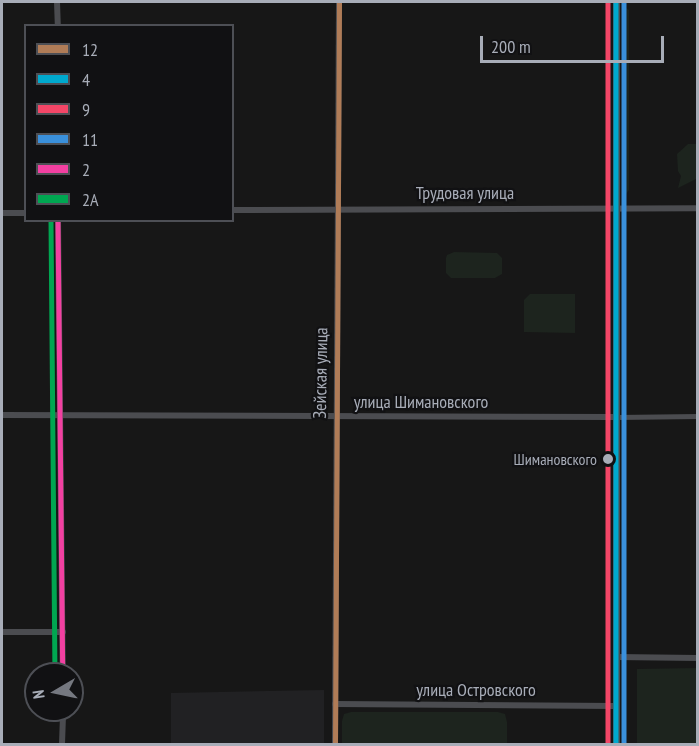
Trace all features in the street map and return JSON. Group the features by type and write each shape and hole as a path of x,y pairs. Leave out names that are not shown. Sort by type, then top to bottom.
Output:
{"main road":[{"path":"616,2 616,744"}],"street":[{"path":"57,2 58,24"},
{"name":"Зейская улица","path":"335,744 339,2"},
{"name":"Трудовая улица","path":"234,210 698,208"},
{"path":"2,213 24,213"},
{"path":"58,222 63,662"},
{"name":"улица Шимановского","path":"2,415 698,416"},
{"path":"2,632 63,632"},
{"path":"616,657 698,658"},
{"name":"улица Островского","path":"335,704 616,706"},
{"path":"62,744 63,722"}],"shaded area":[{"path":"625,7 629,10 629,190 626,194"},
{"path":"688,144 696,144 697,147 696,179 678,188 681,176 678,171 677,154"},
{"path":"454,252 497,253 502,258 502,274 495,278 451,278 446,273 446,258"},
{"path":"530,294 575,294 575,333 524,332 524,300"},
{"path":"697,668 697,744 637,744 637,669"},
{"path":"324,690 324,744 171,744 171,693"},
{"path":"351,712 498,712 505,714 507,744 342,744 342,721 344,714"}],"transit line":[{"name":"12","path":"335,744 339,2"},
{"name":"9","path":"608,2 608,744"},
{"name":"4","path":"616,2 616,744"},
{"name":"11","path":"624,2 624,744"},
{"name":"2А","path":"51,222 55,662"},
{"name":"2","path":"58,222 63,662"}],"place":[{"name":"Шимановского","path":"608,459"}]}
